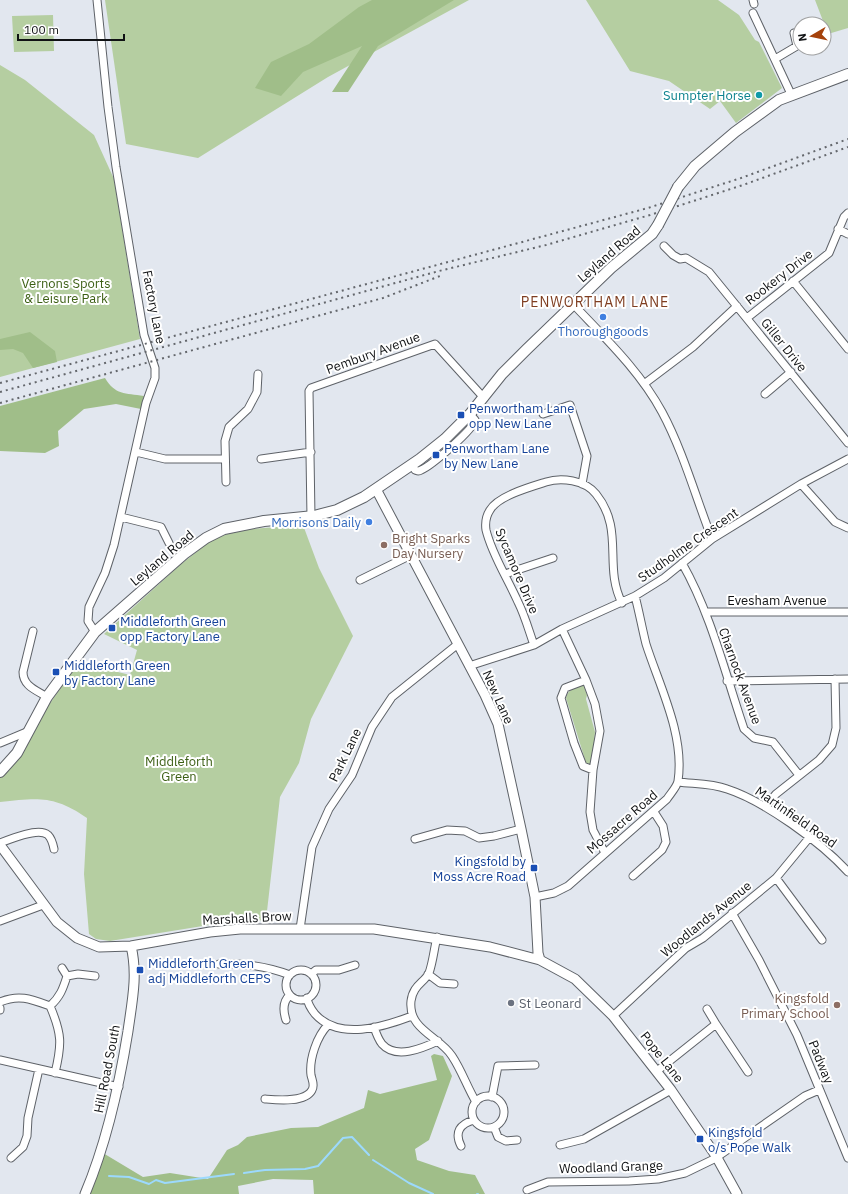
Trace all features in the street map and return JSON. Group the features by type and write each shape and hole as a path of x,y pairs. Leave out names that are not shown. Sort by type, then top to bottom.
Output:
{"main road":[{"name":"Leyland Road","path":"0,772 17,753 47,697 95,632 184,554 206,538 224,529 264,521 311,517 337,510 351,504 376,489 412,465 445,439 470,414 502,374 573,304 652,234 658,226 678,187 689,172 736,132 779,100 791,94 848,74"}],"street":[{"name":"Factory Lane","path":"95,632 88,621 89,607 105,573 121,517 146,403 155,378 155,368 144,335 116,166 108,107 97,0"},
{"path":"753,13 791,94"},
{"path":"775,59 792,49"},
{"name":"Rookery Drive","path":"747,318 829,253 838,229 844,217 848,213"},
{"path":"838,229 848,234"},
{"name":"Giller Drive","path":"664,246 673,255 680,259 686,258 709,272 848,443"},
{"path":"793,281 848,349"},
{"path":"573,304 611,344 644,384 662,412 674,439 712,539"},
{"path":"644,384 693,347 737,306"},
{"name":"Pembury Avenue","path":"311,517 310,388 431,344 438,345 484,398"},
{"path":"765,394 791,372"},
{"path":"226,482 225,441 229,426 248,410 257,392 258,374"},
{"path":"543,414 570,405 587,456 582,484"},
{"path":"136,452 165,459 225,459"},
{"path":"261,459 311,452"},
{"name":"Studholme Crescent","path":"469,666 534,645 562,629 635,596 664,578 712,539 802,484 848,459"},
{"name":"Sycamore Drive","path":"534,645 519,604 486,530 485,520 490,509 502,499 547,481 566,479 582,484 595,492 603,504 613,530 614,583 622,603"},
{"path":"802,484 835,522 848,528"},
{"name":"New Lane","path":"376,489 458,644 498,724 535,897 538,953 540,960"},
{"path":"121,517 161,527 169,543"},
{"path":"360,580 411,555"},
{"path":"505,574 553,558"},
{"name":"Charnock Avenue","path":"682,563 695,586 705,612 744,729 754,738 773,742 799,775"},
{"path":"635,596 646,644 665,692 671,716 678,761 678,782"},
{"name":"Evesham Avenue","path":"705,612 848,612"},
{"path":"562,629 586,680 595,704 600,731 593,770 590,812 593,830 605,853"},
{"path":"33,631 22,672 23,680 26,684 47,697"},
{"name":"Park Lane","path":"300,929 312,847 319,827 329,809 352,775 372,727 392,697 458,644"},
{"path":"765,807 776,794 819,760 832,745 836,728 835,679"},
{"path":"727,680 848,679"},
{"path":"586,680 565,688 561,698 574,743 583,766 593,770"},
{"path":"0,743 29,731"},
{"name":"Martinfield Road","path":"678,782 725,788 746,796 765,807 809,838 848,872"},
{"name":"Mossacre Road","path":"535,897 554,893 568,886 654,812 667,799 678,782"},
{"path":"633,876 662,850 666,842 662,826 654,812"},
{"path":"415,839 447,830 465,831 479,838 521,829"},
{"path":"0,844 15,837 39,832 47,833 52,839 54,849"},
{"name":"Woodlands Avenue","path":"613,1016 686,948 703,938 776,878 809,838"},
{"name":"Marshalls Brow","path":"0,844 43,905 66,930 83,942 101,947 131,946 160,939 210,932 300,929 374,929 437,937 490,947 540,960"},
{"path":"776,878 822,940"},
{"path":"0,921 43,905"},
{"name":"Padway","path":"732,913 759,960 797,1035 848,1158"},
{"path":"437,937 428,974 416,986 411,1000 412,1016 419,1027 438,1041 451,1055 463,1073 476,1102"},
{"name":"Hill Road South","path":"85,1194 112,1117 119,1087 136,975 131,946"},
{"name":"Pope Lane","path":"540,960 575,979 613,1016 671,1090 716,1156 738,1194"},
{"path":"219,964 264,967 290,975"},
{"path":"311,974 316,970 338,970 355,965"},
{"path":"62,968 67,976"},
{"path":"303,970 311,974 315,982 315,987 314,991 308,998 298,999 290,995 286,983 290,975 293,972 303,970"},
{"path":"67,976 78,974 95,976"},
{"path":"428,974 440,983 454,984"},
{"path":"50,1006 59,998 67,976"},
{"path":"286,1020 284,1013 285,999 290,995"},
{"path":"0,1002 12,997 27,998 50,1006 59,1026 61,1048 55,1073"},
{"path":"308,998 312,1011 328,1026 359,1029 396,1022 412,1016"},
{"path":"707,1008 748,1072"},
{"path":"657,1071 716,1024"},
{"path":"265,1099 286,1100 306,1096 311,1092 313,1088 311,1074 313,1055 323,1031 328,1026"},
{"path":"374,1027 383,1046 395,1050 408,1052 438,1041"},
{"path":"0,1060 119,1087"},
{"path":"492,1097 498,1066 535,1065"},
{"path":"11,1158 23,1147 27,1136 28,1118 38,1069"},
{"path":"560,1145 584,1139 647,1105 671,1090"},
{"name":"Woodland Grange","path":"527,1190 548,1182 658,1179 700,1168 805,1096 819,1090"},
{"path":"492,1097 500,1102 504,1111 501,1121 494,1127 485,1128 474,1120 472,1111 476,1102 483,1098 492,1097"},
{"path":"462,1146 458,1139 460,1127 465,1122 474,1120"},
{"path":"494,1127 498,1137 506,1141 517,1140"}],"green space":[{"path":"105,0 469,0 328,77 198,158 126,144"},
{"path":"372,0 454,0 378,46 348,92 332,92 362,46 303,72 281,96 255,88 271,62 309,44 359,7"},
{"path":"586,0 718,0 739,15 755,40 759,42 782,88 736,123 720,101 710,109 669,81 630,71"},
{"path":"815,0 848,0 848,28 832,33 832,16 821,16"},
{"path":"53,15 54,51 14,52 12,16"},
{"name":"Vernons Sports & Leisure Park","path":"0,65 25,80 94,135 114,179 140,339 0,377"},
{"path":"30,332 55,351 57,362 33,368 23,353 13,349 0,350 0,339"},
{"path":"105,378 113,388 121,392 144,396 141,409 116,404 84,409 58,431 59,446 45,453 0,451 0,406"},
{"name":"Middleforth Green","path":"303,525 319,568 353,636 311,719 299,763 280,797 266,920 209,925 110,941 96,939 89,934 84,874 87,818 65,805 45,800 36,799 0,802 0,777 78,662 130,675 137,650 104,634 180,565 209,542 227,534 252,529"},
{"path":"580,685 584,686 587,695 586,699 595,732 594,743 596,745 590,765 586,763 566,698 569,691"},
{"path":"434,1054 443,1056 452,1076 429,1140 415,1149 417,1160 449,1171 475,1175 485,1194 314,1194 313,1180 273,1179 238,1186 239,1194 89,1194 103,1153 143,1177 170,1173 208,1179 227,1150 238,1145 247,1137 291,1128 318,1127 364,1108 368,1090 380,1094 437,1080 431,1056"}],"waterway":[{"path":"244,1173 265,1170 305,1169 318,1166 343,1138 352,1137 369,1155"},
{"path":"373,1160 409,1183 433,1194"},
{"path":"109,1176 129,1177 149,1184 156,1180 165,1183 234,1174"}],"railway":[{"path":"0,383 648,208 741,178 848,139"},
{"path":"0,392 439,271 546,245 650,215 743,185 848,147"},
{"path":"0,403 383,298 440,276"}],"place":[{"name":"Sumpter Horse","path":"759,95"},
{"name":"Thoroughgoods","path":"603,317"},
{"name":"Penwortham Lane opp New Lane","path":"461,415"},
{"name":"Penwortham Lane by New Lane","path":"436,455"},
{"name":"Morrisons Daily","path":"369,522"},
{"name":"Bright Sparks Day Nursery","path":"384,545"},
{"name":"Middleforth Green opp Factory Lane","path":"112,628"},
{"name":"Middleforth Green by Factory Lane","path":"56,672"},
{"name":"Kingsfold by Moss Acre Road","path":"534,868"},
{"name":"Middleforth Green adj Middleforth CEPS","path":"140,970"},
{"name":"St Leonard","path":"511,1003"},
{"name":"Kingsfold Primary School","path":"837,1005"},
{"name":"Kingsfold o/s Pope Walk","path":"700,1139"}],"district":[{"name":"PENWORTHAM LANE","path":"595,302"}]}
